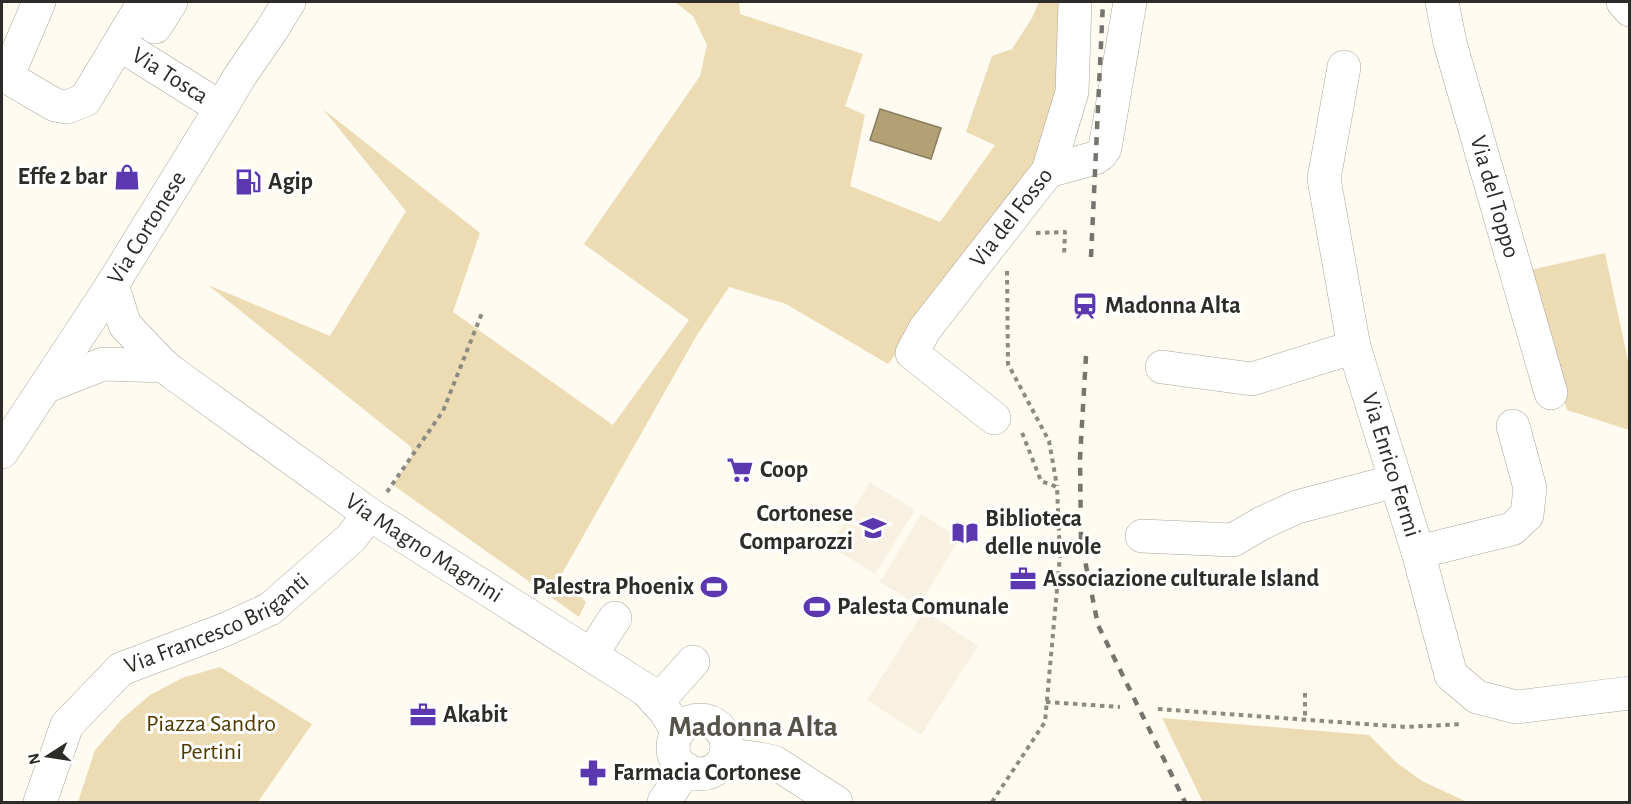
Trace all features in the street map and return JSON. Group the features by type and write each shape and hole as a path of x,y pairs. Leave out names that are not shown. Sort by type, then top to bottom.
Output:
{"street":[{"path":"4,81 39,2"},
{"name":"Via Cortonese","path":"2,452 112,285 240,76 289,2"},
{"path":"1048,171 1072,92 1075,2"},
{"name":"Via del Fosso","path":"994,417 912,353 925,329 1048,171 1095,158 1105,148 1130,2"},
{"name":"Via del Toppo","path":"1443,2 1450,43 1551,393"},
{"path":"1623,2 1629,10"},
{"path":"147,23 225,101"},
{"name":"Via Tosca","path":"4,81 55,105 67,106 85,100 147,23"},
{"name":"Via Enrico Fermi","path":"1344,67 1324,179 1354,347 1418,552 1451,675 1477,697 1516,707 1629,693"},
{"name":"Via Magno Magnini","path":"112,285 126,325 164,366 369,514 646,690 665,711 678,732"},
{"path":"1162,367 1252,379 1354,347"},
{"path":"45,387 103,364 164,366"},
{"path":"1418,552 1512,529 1527,515 1530,488 1513,426"},
{"path":"1142,536 1233,540 1262,523 1298,507 1395,481"},
{"name":"Via Francesco Briganti","path":"40,802 67,725 121,669 224,630 270,609 351,538 369,514"},
{"path":"591,655 615,618"},
{"path":"657,702 693,662"},
{"path":"693,721 711,722 724,735 727,745 726,754 717,768 710,772 694,772 686,769 675,756 674,748 678,732 684,725 693,721"},
{"path":"726,754 774,762 836,802"},
{"path":"664,802 686,769"}],"path":[{"path":"1007,223 1007,233 1065,232 1064,256"},
{"path":"992,802 1044,722 1060,556 1057,487 1050,441 1008,364 1007,269"},
{"path":"369,514 393,485 443,411 482,313"},
{"path":"994,417 1016,420 1041,481 1057,487"},
{"path":"1305,693 1305,719"},
{"path":"1158,709 1406,727 1473,723 1492,701"},
{"path":"1047,702 1120,707"}],"shaded area":[{"path":"880,109 941,128 931,159 870,140"},
{"name":"Cortonese Comparozzi","path":"870,482 915,510 875,574 830,546"},
{"path":"921,514 960,538 919,606 880,582"},
{"path":"924,611 978,646 921,735 867,700"}],"green space":[{"path":"675,2 739,2 740,14 863,54 845,106 865,115 850,186 940,222 995,145 966,132 992,56 1012,49 1032,18 1039,2 1060,2 1059,70 1047,155 888,364 786,304 729,287 697,335 560,577 586,602 579,617 393,485 412,456 411,447 208,285 330,336 406,211 323,109 480,233 453,312 613,425 689,320 584,244 700,76 707,45 693,16"},
{"path":"1605,253 1629,361 1629,430 1567,410 1526,271"},
{"name":"Piazza Sandro Pertini","path":"220,667 312,724 258,802 78,802 95,750 122,719 150,695 182,678"},
{"path":"1162,718 1369,735 1397,763 1422,781 1467,802 1203,802"}],"railway":[{"path":"1091,257 1103,2"},
{"path":"1086,356 1080,458 1081,541 1098,625 1185,802"}],"place":[{"name":"Effe 2 bar","path":"127,177"},
{"name":"Agip","path":"248,182"},
{"name":"Madonna Alta","path":"1085,306"},
{"name":"Coop","path":"740,470"},
{"name":"Cortonese Comparozzi","path":"873,528"},
{"name":"Biblioteca delle nuvole","path":"965,533"},
{"name":"Associazione culturale Island","path":"1023,579"},
{"name":"Palestra Phoenix","path":"714,587"},
{"name":"Palesta Comunale","path":"817,607"},
{"name":"Akabit","path":"423,715"},
{"name":"Farmacia Cortonese","path":"593,773"}],"district":[{"name":"Madonna Alta","path":"753,727"}]}
